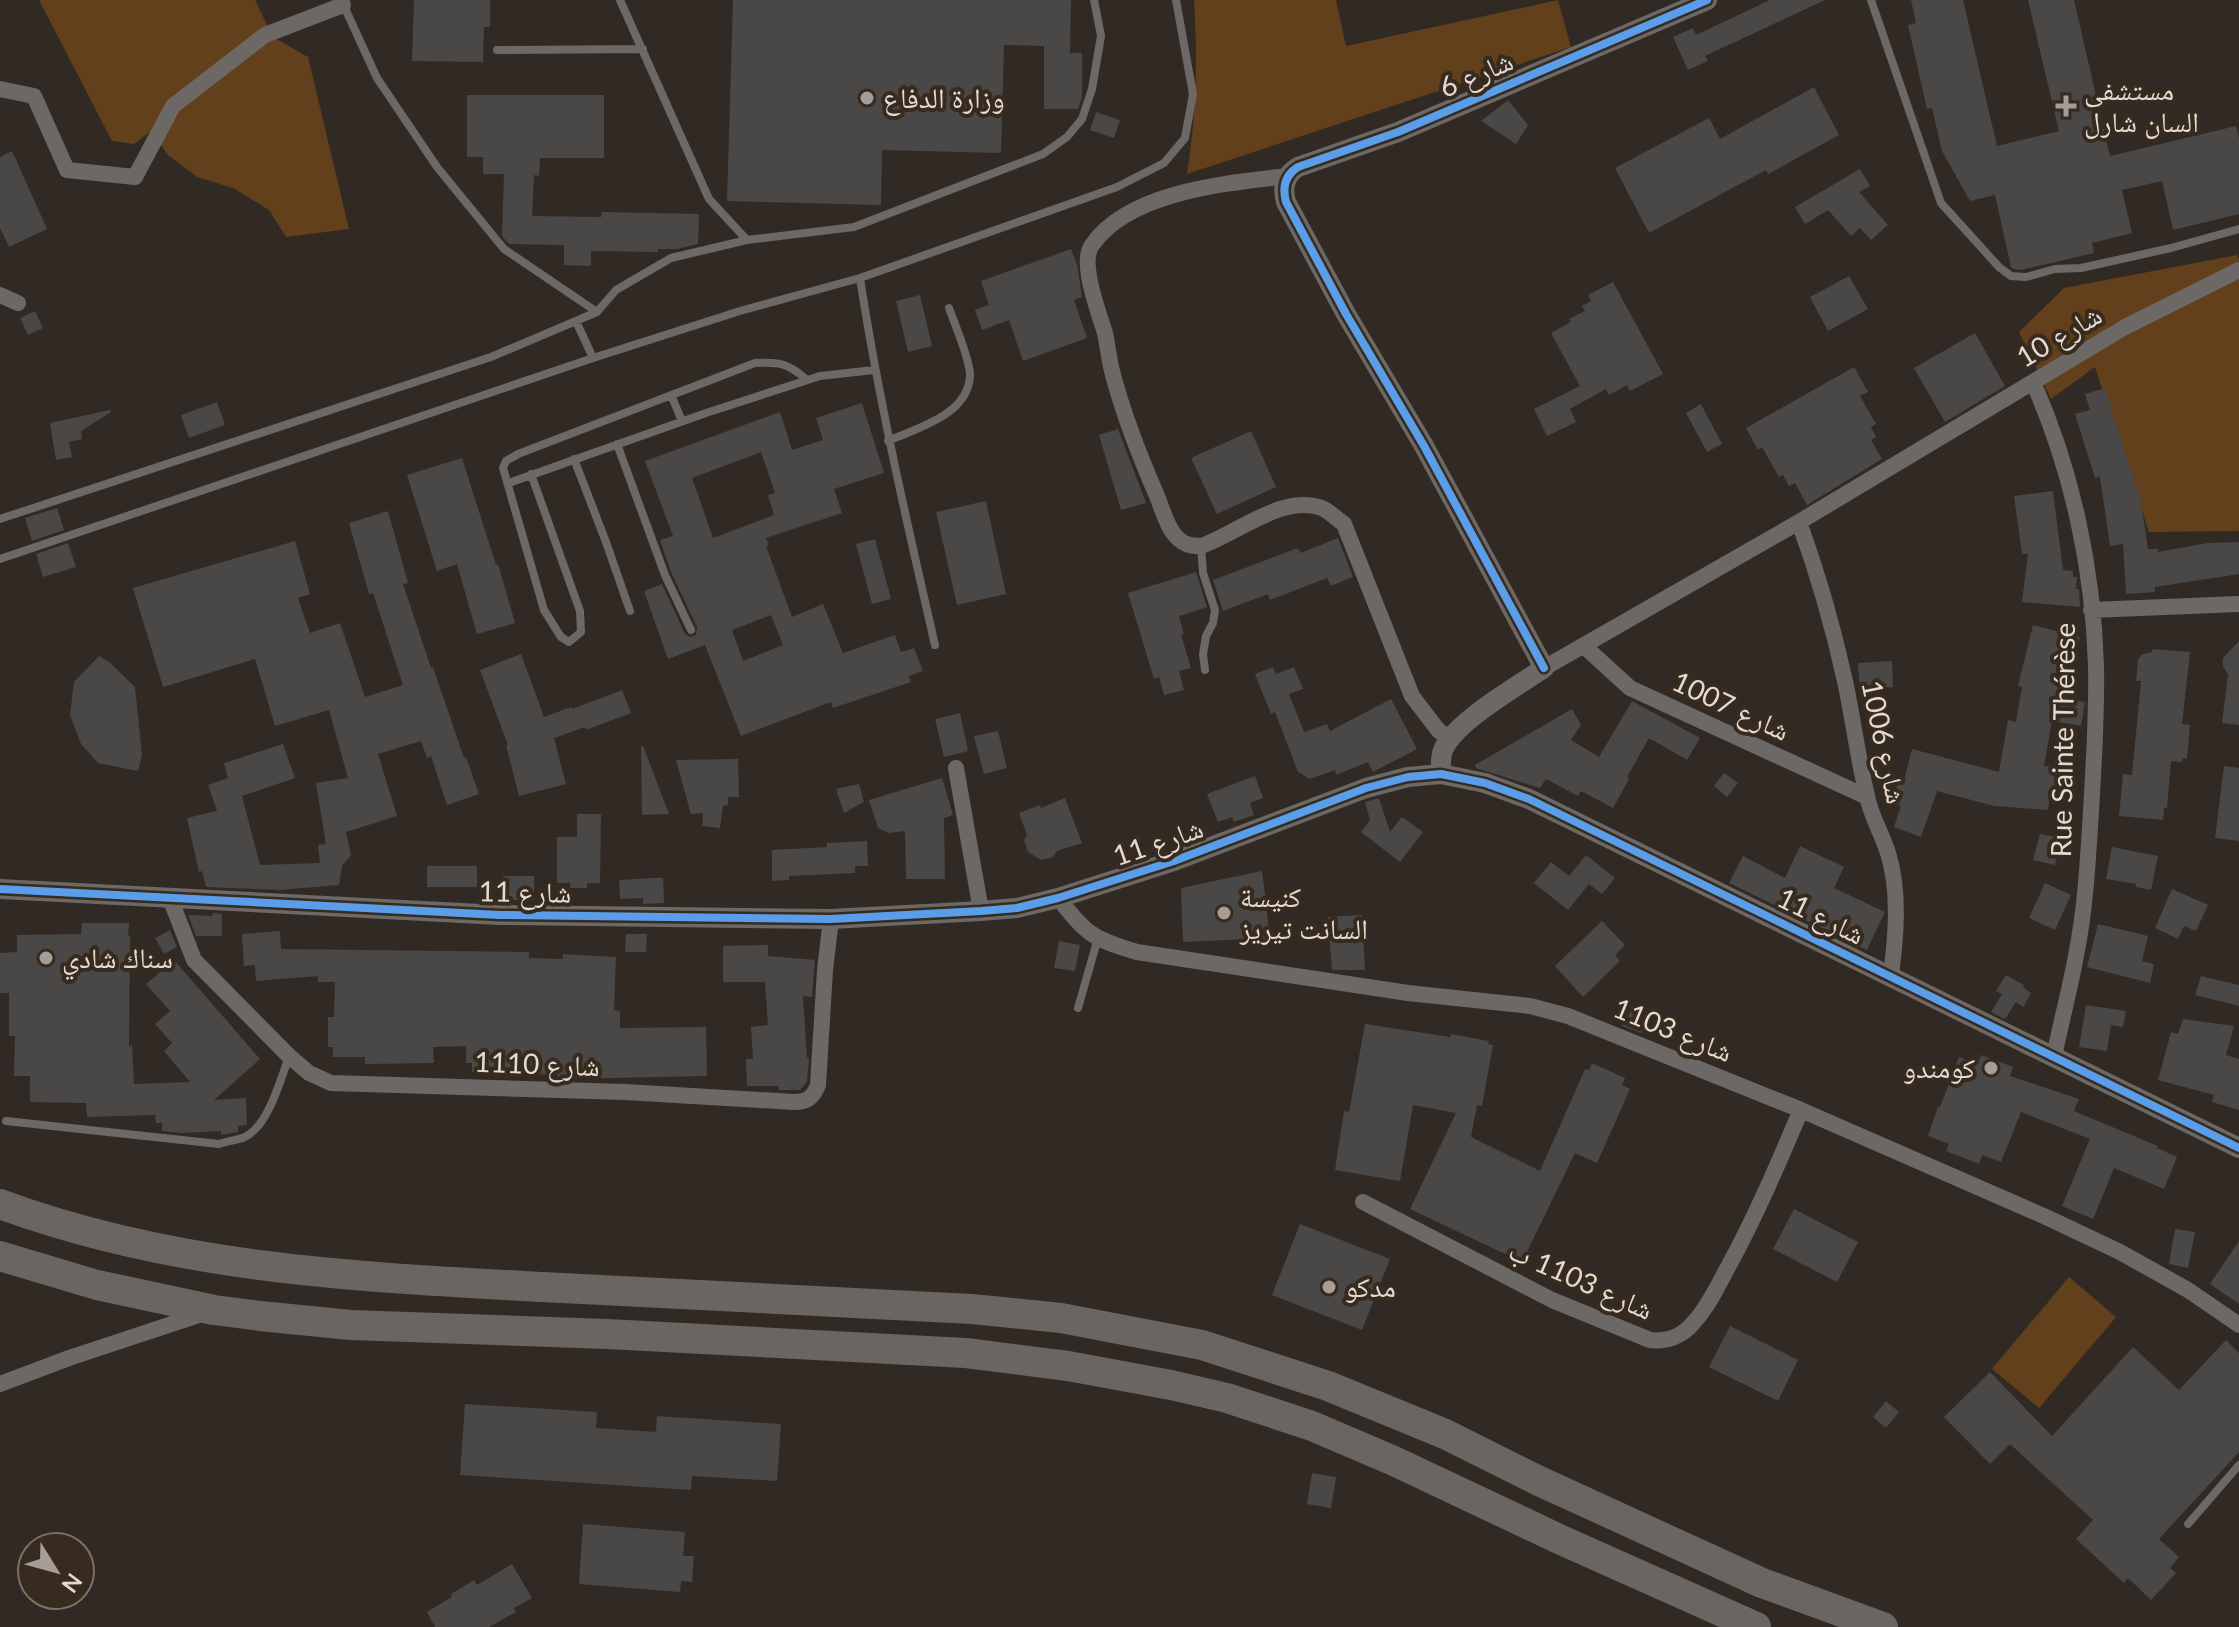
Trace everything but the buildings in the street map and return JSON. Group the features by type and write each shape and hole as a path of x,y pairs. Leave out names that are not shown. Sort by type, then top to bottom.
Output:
{"highway":[{"path":"0,1204 108,1238 241,1264 365,1277 972,1309 1061,1318 1202,1345 1381,1406 1736,1572 1883,1627"},
{"path":"0,1256 97,1285 214,1310 351,1325 966,1353 1068,1366 1171,1385 1227,1398 1312,1426 1756,1627"}],"street":[{"name":"شارع 6","path":"1288,176 1298,167 1398,132 1680,6 1707,0"},
{"path":"0,89 34,96 67,170 135,177 173,106 265,35 342,2"},
{"path":"1288,176 1284,185 1286,202 1544,668 1481,711 1449,739 1441,756 1441,774"},
{"path":"1288,176 1214,185 1145,205 1120,217 1092,244 1088,253 1092,288 1113,375 1144,465 1172,531 1181,542 1201,546 1271,512 1305,505 1325,510 1344,524 1412,696 1431,722 1449,739"},
{"path":"2236,272 2239,292"},
{"name":"شارع 10","path":"1544,668 1911,457 2125,327 2236,272"},
{"path":"0,295 18,303"},
{"name":"Rue Sainte Thérèse","path":"2033,382 2062,457 2084,552 2096,665 2085,889 2077,951 2054,1057"},
{"name":"شارع 1006","path":"1799,522 1813,559 1838,655 1867,797 1889,855 1894,883 1891,975"},
{"path":"2091,610 2239,604"},
{"name":"شارع 1007","path":"1584,646 1630,688 1867,797"},
{"path":"956,768 981,911"},
{"name":"شارع 11","path":"0,889 500,915 831,919 981,911 1017,908 1058,898 1174,861 1366,788 1408,777 1441,774 1485,783 1529,799 2239,1148"},
{"name":"شارع 1110","path":"170,898 194,960 289,1056 309,1073 331,1083 803,1102 811,1099 818,1085 831,919"},
{"name":"شارع 1103","path":"1058,898 1090,934 1122,947 1152,954 1408,993 1530,1006 1568,1016 1801,1110 2120,1252 2188,1290 2239,1325"},
{"name":"شارع 1103 ب","path":"1363,1202 1552,1300 1650,1340 1666,1340 1676,1337 1694,1323 1714,1293 1742,1242 1801,1110"},
{"path":"0,1384 214,1310"}],"lane":[{"path":"620,0 709,199 747,240"},
{"path":"0,519 491,357 597,312 616,290 671,258 747,240 854,227 1043,154 1067,137 1082,119 1092,89 1101,36 1094,0"},
{"path":"0,559 593,358 740,311 860,278 1117,187 1164,163 1185,138 1193,94 1176,0"},
{"path":"1871,0 1941,203 1999,267 2011,276 2026,277 2055,269 2081,268 2239,229"},
{"path":"342,2 377,78 437,167 504,249 597,312"},
{"path":"497,50 643,49"},
{"path":"860,278 888,441 935,645"},
{"path":"888,441 945,415 968,391 970,371 949,308"},
{"path":"576,321 593,358"},
{"path":"531,474 580,611 581,632 569,642 561,637 544,610 504,464 518,454 755,363 778,362 793,367 807,380"},
{"path":"509,483 807,380 874,370"},
{"path":"671,395 682,421"},
{"path":"617,444 665,575 691,630"},
{"path":"574,459 630,611"},
{"path":"1201,546 1203,573 1215,610 1206,636 1203,654 1205,670"},
{"path":"1078,1008 1098,938"},
{"path":"6,1121 219,1144 246,1136 262,1121 289,1056"},
{"path":"2188,1524 2239,1465"}],"shaded area":[{"path":"39,0 255,0 273,37 308,57 349,229 286,237 269,210 233,188 197,177 168,155 151,131 134,144 112,141"},
{"path":"1194,0 1336,0 1346,46 1558,0 1571,47 1187,174 1195,87"},
{"path":"2237,255 2239,531 2149,532 2095,367 2051,399 2019,332 2064,288"},
{"path":"2069,1277 2116,1317 2039,1408 1992,1369"}],"cycle path":[{"path":"1544,668 1424,446 1346,314 1286,202 1286,182 1298,167 1398,132 1707,0"},
{"path":"0,889 500,915 831,919 981,911 1017,908 1058,898 1174,861 1366,788 1408,777 1441,774 1485,783 1529,799 2239,1148"}],"place":[{"name":"وزارة الدفاع","path":"867,98"},
{"name":"مستشفى السان شارل","path":"2066,106"},
{"name":"كنيسة السانت تيريز","path":"1224,913"},
{"name":"سناك شادي","path":"46,958"},
{"name":"كومندو","path":"1991,1068"},
{"name":"مدكو","path":"1329,1287"}]}
